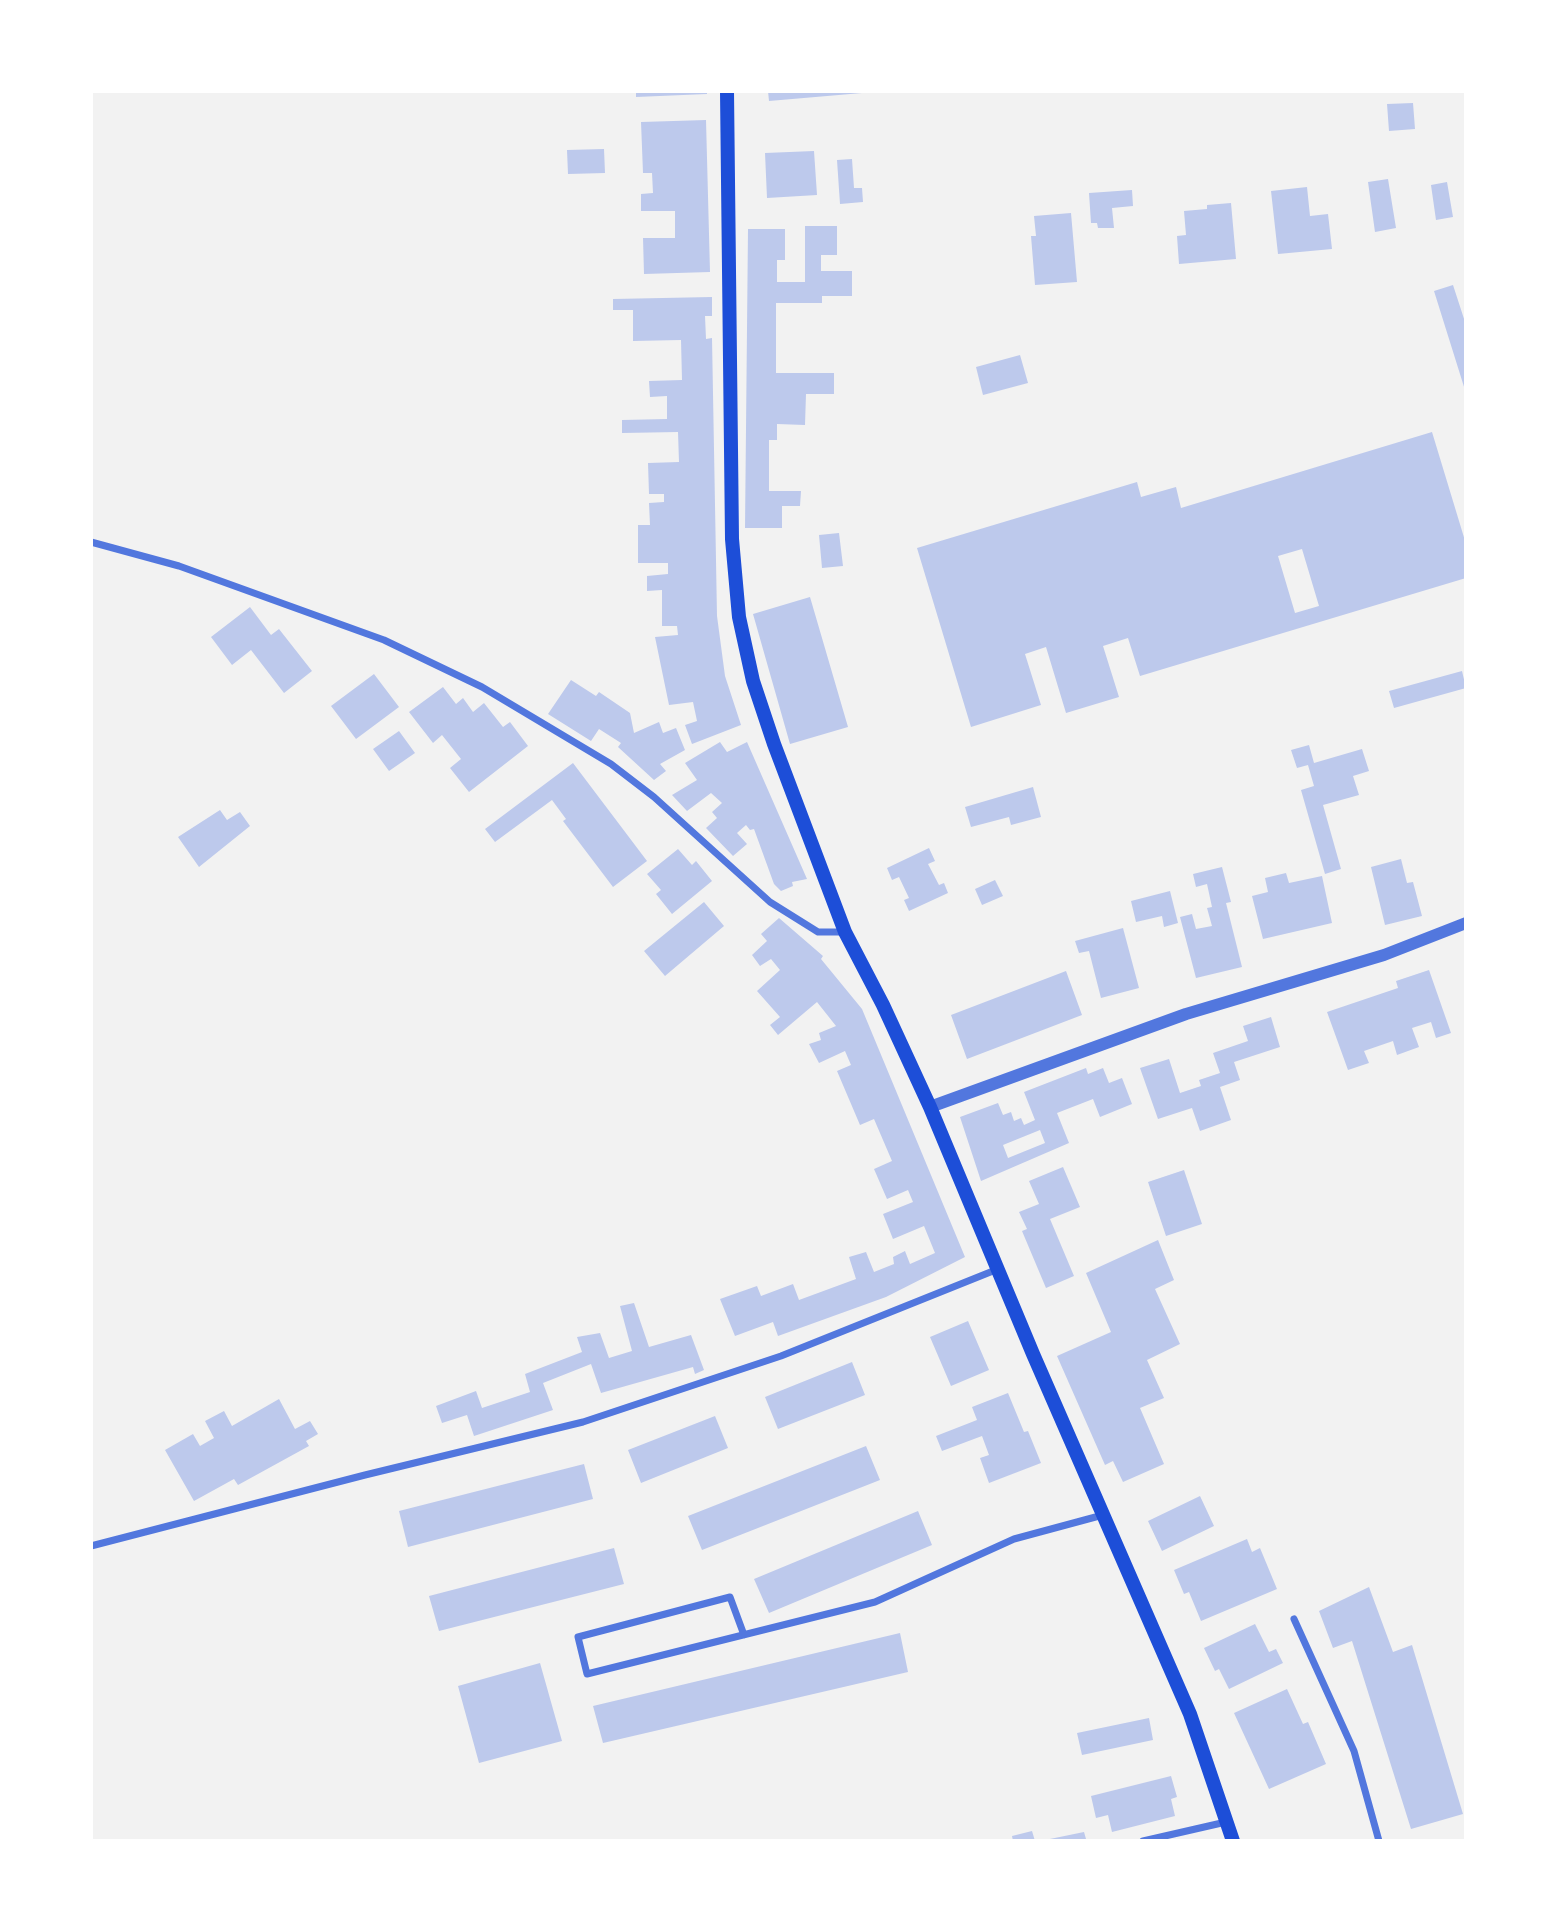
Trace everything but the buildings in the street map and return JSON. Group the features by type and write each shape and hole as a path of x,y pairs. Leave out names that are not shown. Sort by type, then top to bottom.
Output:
{"main road":[{"path":"727,91 732,539 740,617 753,681 845,932 883,1005 930,1107 1190,1714 1233,1841"}],"street":[{"path":"91,542 179,566 384,640 481,687 611,764 654,797 770,902 818,932 845,932"},
{"path":"930,1107 1186,1014 1384,955 1466,923"},
{"path":"91,1546 583,1422 781,1356 998,1269"},
{"path":"744,1635 730,1597 578,1637 587,1674 744,1635 875,1602 1014,1539 1104,1515"},
{"path":"1294,1619 1354,1751 1379,1841"},
{"path":"1143,1841 1227,1822"}]}
